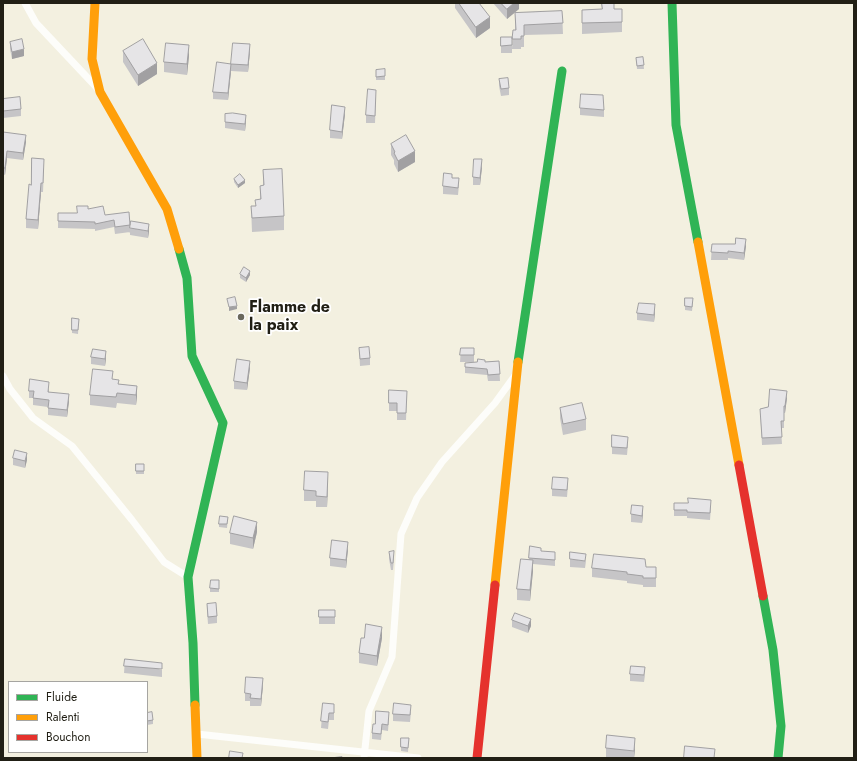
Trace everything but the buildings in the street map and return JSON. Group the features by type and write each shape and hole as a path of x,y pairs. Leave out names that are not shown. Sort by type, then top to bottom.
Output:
{"street":[{"path":"26,3 36,23 100,92 167,209 187,278 192,356 223,423 188,577 193,643 198,758"},
{"path":"95,3 92,59 100,92"},
{"path":"672,3 676,125 773,650 781,726 778,758"},
{"path":"477,758 516,374 562,71"},
{"path":"364,755 368,711 392,657 401,534 417,498 442,462 495,403 516,374"},
{"path":"3,376 10,389 33,418 72,446 164,562 188,577"},
{"path":"197,734 364,755 418,758"}],"traffic: fast":[{"path":"672,3 676,125 698,242"},
{"path":"518,362 562,71"},
{"path":"179,249 187,278 192,356 223,423 188,577 193,643 195,705"},
{"path":"763,596 773,650 781,726 778,758"}],"traffic: slow":[{"path":"95,3 92,59 100,92 167,209 179,249"},
{"path":"698,242 739,465"},
{"path":"495,585 518,362"},
{"path":"195,705 197,758"}],"traffic: jam":[{"path":"739,465 763,596"},
{"path":"477,758 495,585"}],"place":[{"name":"Flamme de la paix","path":"241,317"}]}
